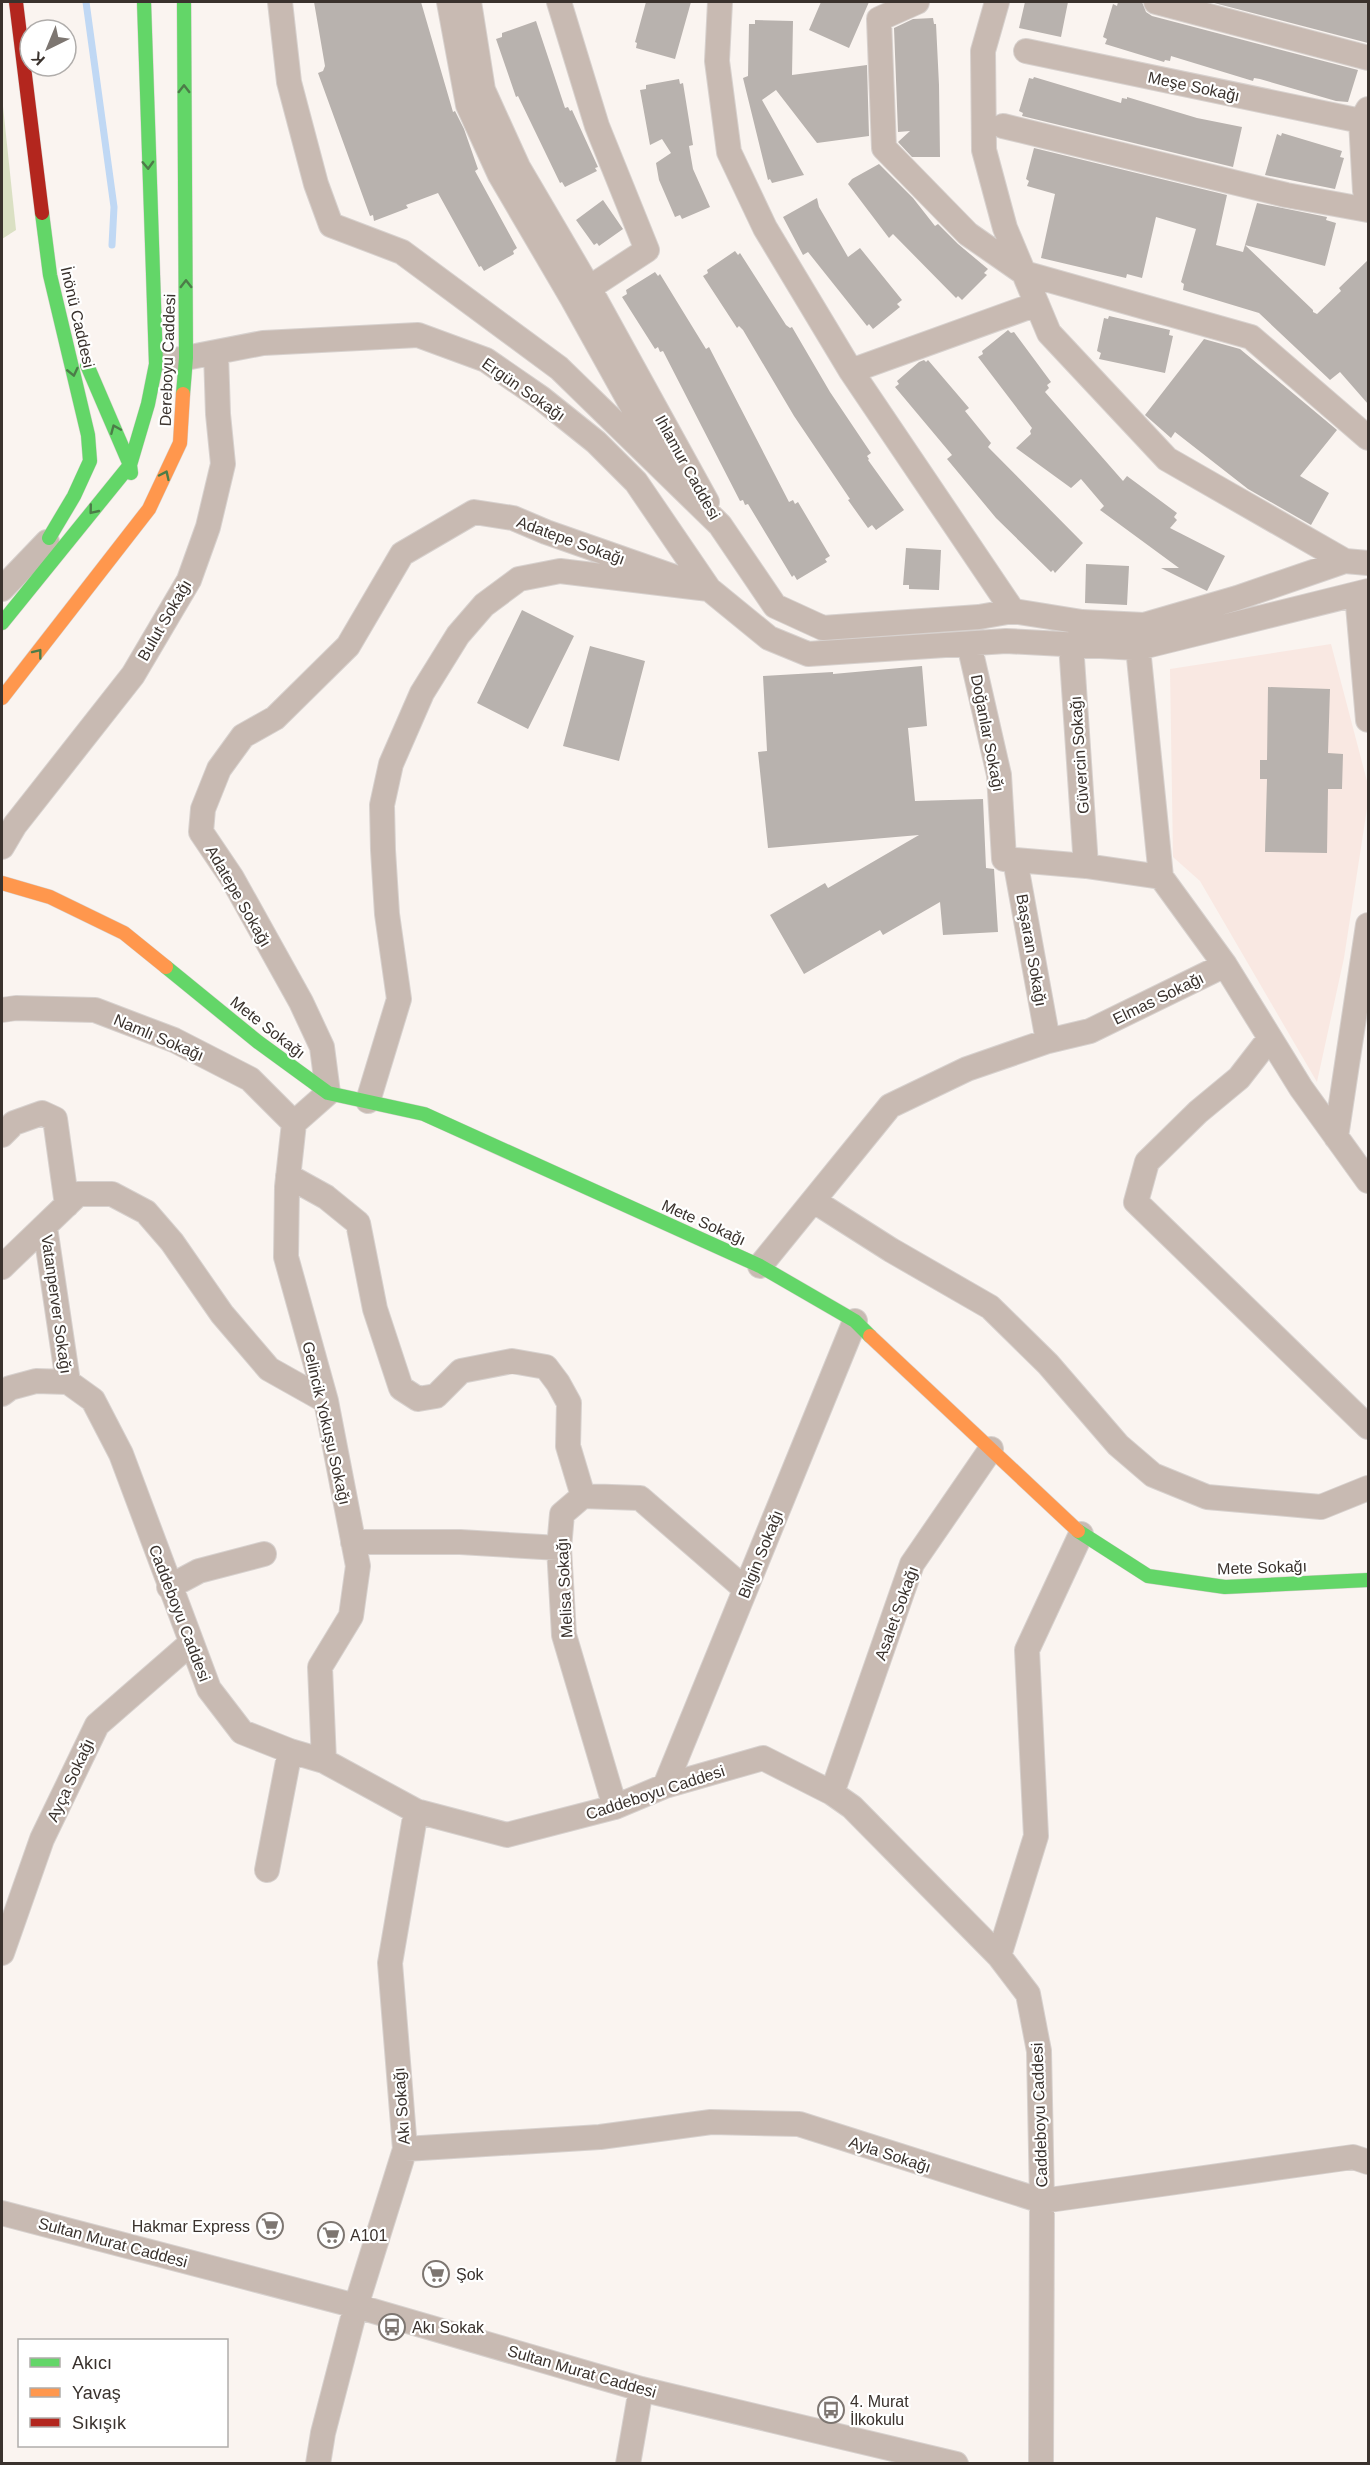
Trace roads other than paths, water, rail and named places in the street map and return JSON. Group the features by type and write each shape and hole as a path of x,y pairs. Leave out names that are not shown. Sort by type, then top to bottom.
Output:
{"main road":[{"name":"İnönü Caddesi","path":"2,616 74,496 90,461 88,435 50,275 16,2"},
{"name":"Dereboyu Caddesi","path":"2,623 130,465 148,404 156,364 144,2"},
{"name":"Dereboyu Caddesi","path":"2,699 149,509 180,443 186,357 184,2"},
{"path":"50,275 130,465 132,485"},
{"path":"135,389 156,364"},
{"path":"90,372 104,385 112,388"},
{"path":"134,505 136,526"},
{"name":"Mete Sokağı","path":"2,883 50,897 124,933 258,1042 328,1093 424,1114 760,1266 855,1321 1081,1534 1148,1576 1225,1587 1368,1580"}],"street":[{"path":"280,2 289,82 316,184 331,225 402,252 559,368 720,525 775,606 823,628 979,617 1013,611 1082,622 1143,625 1357,562"},
{"name":"Ihlamur Caddesi","path":"449,2 468,105 500,176 572,298 642,424 720,525"},
{"name":"Ihlamur Caddesi","path":"469,2 483,90 518,167 589,288 720,525"},
{"path":"559,2 597,126 647,250 589,288"},
{"path":"720,2 717,61 729,152 765,228 851,371 1013,611"},
{"path":"917,2 879,19 884,148 968,234 1024,273 1251,337 1368,438"},
{"path":"997,2 983,51 984,150 1005,228 1049,333 1167,459 1357,562"},
{"path":"1156,2 1368,58"},
{"name":"Meşe Sokağı","path":"1026,51 1365,115"},
{"path":"1365,115 1365,191 1368,196"},
{"path":"1003,126 1286,195 1368,210"},
{"path":"851,371 1038,304"},
{"name":"Ergün Sokağı","path":"156,364 263,343 418,335 486,360 541,398 597,442 636,483 709,589"},
{"name":"Bulut Sokağı","path":"2,847 15,825 133,675 189,580 208,527 223,464 218,414 216,353"},
{"name":"Adatepe Sokağı","path":"328,1093 322,1047 301,1002 232,878 201,832 203,809 219,769 243,736 275,718 348,646 402,554 474,512 513,518 546,532 709,589"},
{"path":"2,589 46,542"},
{"path":"368,1101 399,999 387,914 382,805 392,764 422,693 458,635 484,605 519,579 560,571 709,589 769,638 808,654 1006,641 1138,648 1363,592 1368,720"},
{"name":"Doğanlar Sokağı","path":"969,644 999,775 1010,859"},
{"name":"Güvercin Sokağı","path":"1071,644 1086,866"},
{"path":"1138,648 1161,878 1225,965 1300,1088 1368,1181"},
{"path":"1010,859 1086,866 1161,878"},
{"name":"Başaran Sokağı","path":"1010,859 1048,1041"},
{"path":"1336,1137 1368,925"},
{"name":"Elmas Sokağı","path":"760,1266 890,1106 967,1069 1048,1041 1090,1031 1225,965"},
{"name":"Namlı Sokağı","path":"2,1010 16,1008 94,1010 174,1040 250,1079 294,1123"},
{"path":"1270,1038 1239,1078 1198,1112 1147,1162 1136,1202 1368,1427"},
{"path":"294,1123 328,1093"},
{"path":"2,1135 14,1123 42,1113 56,1119 67,1205"},
{"name":"Gelincik Yokuşu Sokağı","path":"294,1123 288,1176 286,1257 326,1401 358,1566 351,1616 320,1666 324,1761"},
{"path":"288,1176 326,1197 358,1223 375,1309 401,1388 418,1399 436,1396 461,1371 512,1361 546,1367 569,1403 568,1446 582,1496 640,1498 682,1532 745,1589"},
{"path":"2,1267 78,1194 112,1194 146,1212 172,1242 222,1314 269,1369 326,1401"},
{"path":"814,1201 891,1250 990,1307 1048,1365 1118,1445 1154,1475 1207,1497 1322,1506 1368,1488"},
{"name":"Vatanperver Sokağı","path":"45,1227 68,1382"},
{"name":"Bilgin Sokağı","path":"665,1786 855,1321"},
{"path":"2,1394 10,1388 36,1381 68,1382"},
{"name":"Caddeboyu Caddesi","path":"68,1382 93,1400 121,1454 209,1689 242,1732 290,1751 324,1761 416,1810 507,1835 615,1807 665,1786 763,1758 852,1806 999,1956 1028,1994 1039,2051 1042,2201 1041,2463"},
{"name":"Asalet Sokağı","path":"832,1794 912,1564 991,1449"},
{"name":"Melisa Sokağı","path":"582,1496 562,1514 559,1548 564,1635 615,1807"},
{"path":"999,1956 1036,1836 1027,1650 1081,1534"},
{"path":"353,1542 460,1542 559,1548"},
{"path":"169,1587 199,1571 264,1554"},
{"name":"Ayça Sokağı","path":"2,1953 42,1839 97,1725 191,1642"},
{"path":"267,1870 290,1751"},
{"name":"Akı Sokağı","path":"318,2463 323,2433 357,2306 405,2149 390,1963 416,1810"},
{"name":"Ayla Sokağı","path":"405,2149 600,2137 711,2122 799,2124 1042,2201 1353,2157 1368,2162"},
{"name":"Sultan Murat Caddesi","path":"2,2213 357,2306 641,2389 956,2463"},
{"path":"628,2463 641,2389"}],"waterway":[{"path":"86,2 114,207 112,245"}],"place":[{"name":"Hakmar Express","path":"270,2226"},
{"name":"A101","path":"331,2235"},
{"name":"Şok","path":"436,2274"},
{"name":"Akı Sokak","path":"392,2327"},
{"name":"4. Murat İlkokulu","path":"831,2410"}]}
